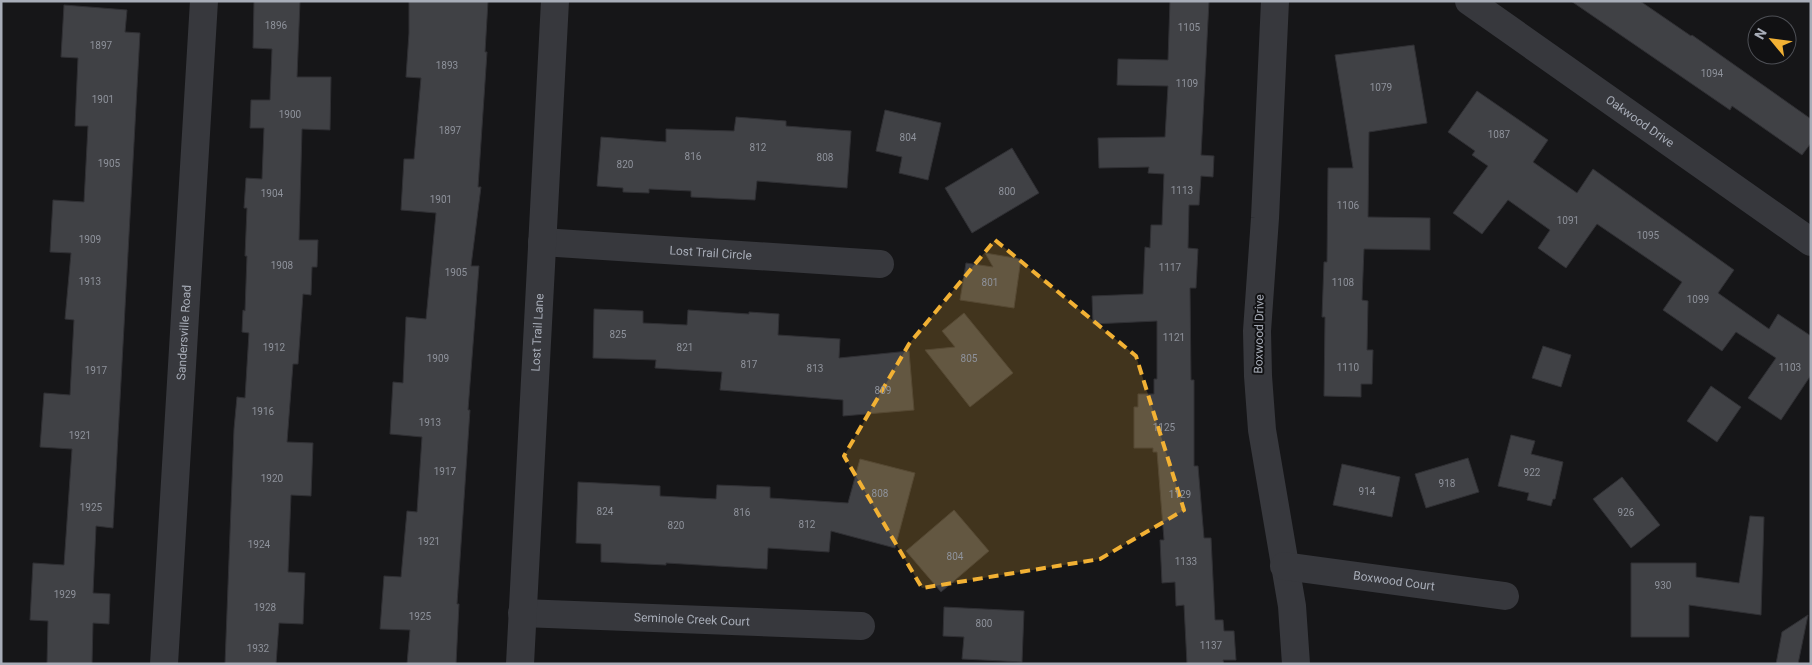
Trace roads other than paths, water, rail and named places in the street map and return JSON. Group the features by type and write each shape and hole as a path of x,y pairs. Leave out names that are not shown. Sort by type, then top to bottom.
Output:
{"street":[{"name":"Sandersville Road","path":"164,664 204,1"},
{"name":"Lost Trail Lane","path":"520,664 555,1"},
{"name":"Boxwood Drive","path":"1275,1 1258,358 1262,430 1292,606 1296,664"},
{"name":"Oakwood Drive","path":"1468,1 1811,242"},
{"name":"Lost Trail Circle","path":"542,242 880,264"},
{"name":"Boxwood Court","path":"1284,566 1505,596"},
{"name":"Seminole Creek Court","path":"522,613 861,626"}]}
